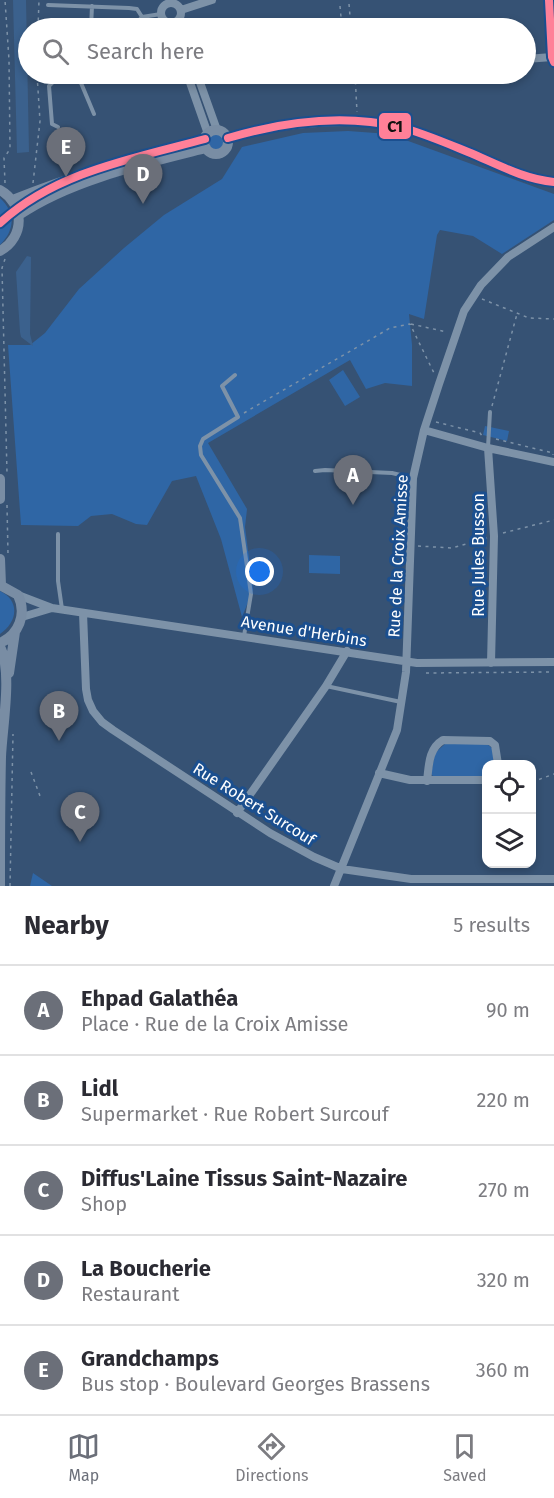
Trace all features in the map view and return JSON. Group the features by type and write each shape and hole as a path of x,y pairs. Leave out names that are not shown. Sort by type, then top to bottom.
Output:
{"street":[{"path":"181,10 212,0"},
{"path":"536,59 553,60 549,0"},
{"path":"163,18 162,8 167,2 177,4 181,10 180,18"},
{"path":"190,84 209,138"},
{"path":"16,208 41,202 81,185 137,166 209,138 224,133 228,138 228,146 223,152 212,153 209,138 199,84"},
{"path":"228,138 243,133 289,126 357,122 399,127 514,171 554,182"},
{"path":"16,208 40,188 58,184 115,163 209,138"},
{"path":"0,251 12,242 17,234 16,208 3,188"},
{"name":"Rue de la Croix Amisse","path":"334,886 397,730 406,661 413,478 424,430 439,384 464,311 473,295 508,257 554,228"},
{"path":"424,430 488,448 554,462"},
{"name":"Rue Jules Busson","path":"488,448 494,536 491,663"},
{"path":"3,480 4,501"},
{"path":"0,886 1,760 6,682 15,632 22,617 18,595 1,585 4,561"},
{"name":"Avenue d'Herbins","path":"18,595 62,610 417,663 554,662"},
{"name":"Avenue d'Herbins","path":"22,617 52,608"},
{"name":"Rue Robert Surcouf","path":"83,613 87,700 102,722 237,813 293,846 342,868 411,879 554,879"},
{"path":"6,682 0,645 15,632"},
{"path":"237,813 326,686 347,651"},
{"path":"428,780 432,752 443,740 490,741 495,745 497,760"},
{"path":"379,773 410,780 482,780"}],"lane":[{"path":"48,5 137,9 142,17 161,14"},
{"path":"91,18 92,6"},
{"path":"51,84 49,86 50,117 52,124 58,127"},
{"path":"81,84 93,114"},
{"path":"5,219 16,208"},
{"path":"0,223 16,208"},
{"path":"235,375 222,386 238,417 203,439 200,446 201,455 240,518 251,594 244,636"},
{"path":"488,448 490,412"},
{"path":"315,471 392,473 413,478"},
{"path":"58,534 58,580 62,610"},
{"path":"326,686 402,702"}],"path":[{"path":"3,188 2,167 4,158 10,149 9,60 5,0"},
{"path":"38,18 39,0"},
{"path":"349,4 350,18"},
{"path":"340,6 341,18"},
{"path":"34,188 32,178 37,156 40,121 38,84"},
{"path":"355,84 357,122"},
{"path":"3,274 3,480"},
{"path":"473,295 529,318 554,319"},
{"path":"490,412 516,314"},
{"path":"410,324 439,384"},
{"path":"238,417 390,328 410,324 456,334"},
{"path":"4,501 4,561"},
{"path":"411,546 452,548 554,520"},
{"path":"426,673 552,672"},
{"path":"10,886 13,727"},
{"path":"31,772 40,796"},
{"path":"536,780 554,774"}],"shaded area":[{"path":"13,0 26,0 26,18 18,18 18,84 28,84 29,152 17,153"},
{"path":"348,131 389,134 554,194 554,220 502,254 473,236 440,230 437,235 424,319 409,314 412,386 385,383 366,389 350,360 208,443 247,509 245,527 253,590 242,617 221,539 196,476 172,481 147,525 136,524 112,514 91,516 78,526 21,525 8,345 30,345 45,333 79,289 124,248 164,215 222,179 242,147 303,133"},
{"path":"216,134 224,142 216,150 208,142"},
{"path":"0,198 9,210 12,222 9,233 0,245"},
{"path":"27,256 31,257 30,334 33,346 21,337 16,272"},
{"path":"343,370 360,397 345,406 329,380"},
{"path":"485,426 509,431 507,441 483,435"},
{"path":"309,555 340,556 340,574 309,573"},
{"path":"0,591 11,600 14,612 10,624 0,634"},
{"path":"486,743 492,748 494,760 482,760 482,776 434,777 431,774 435,753 445,744"},
{"path":"33,873 52,886 30,886"}],"transit line":[{"name":"C1","path":"549,0 554,62"},
{"name":"C1","path":"228,138 291,124 335,121 379,123 417,132 521,174 554,182"},
{"name":"C1","path":"0,223 45,191 71,179 124,160 205,139"}],"place":[{"name":"Grandchamps","path":"66,177"},
{"name":"La Boucherie","path":"143,204"},
{"name":"Ehpad Galathéa","path":"353,505"},
{"name":"Lidl","path":"59,741"},
{"name":"Diffus'Laine Tissus Saint-Nazaire","path":"80,842"}]}
